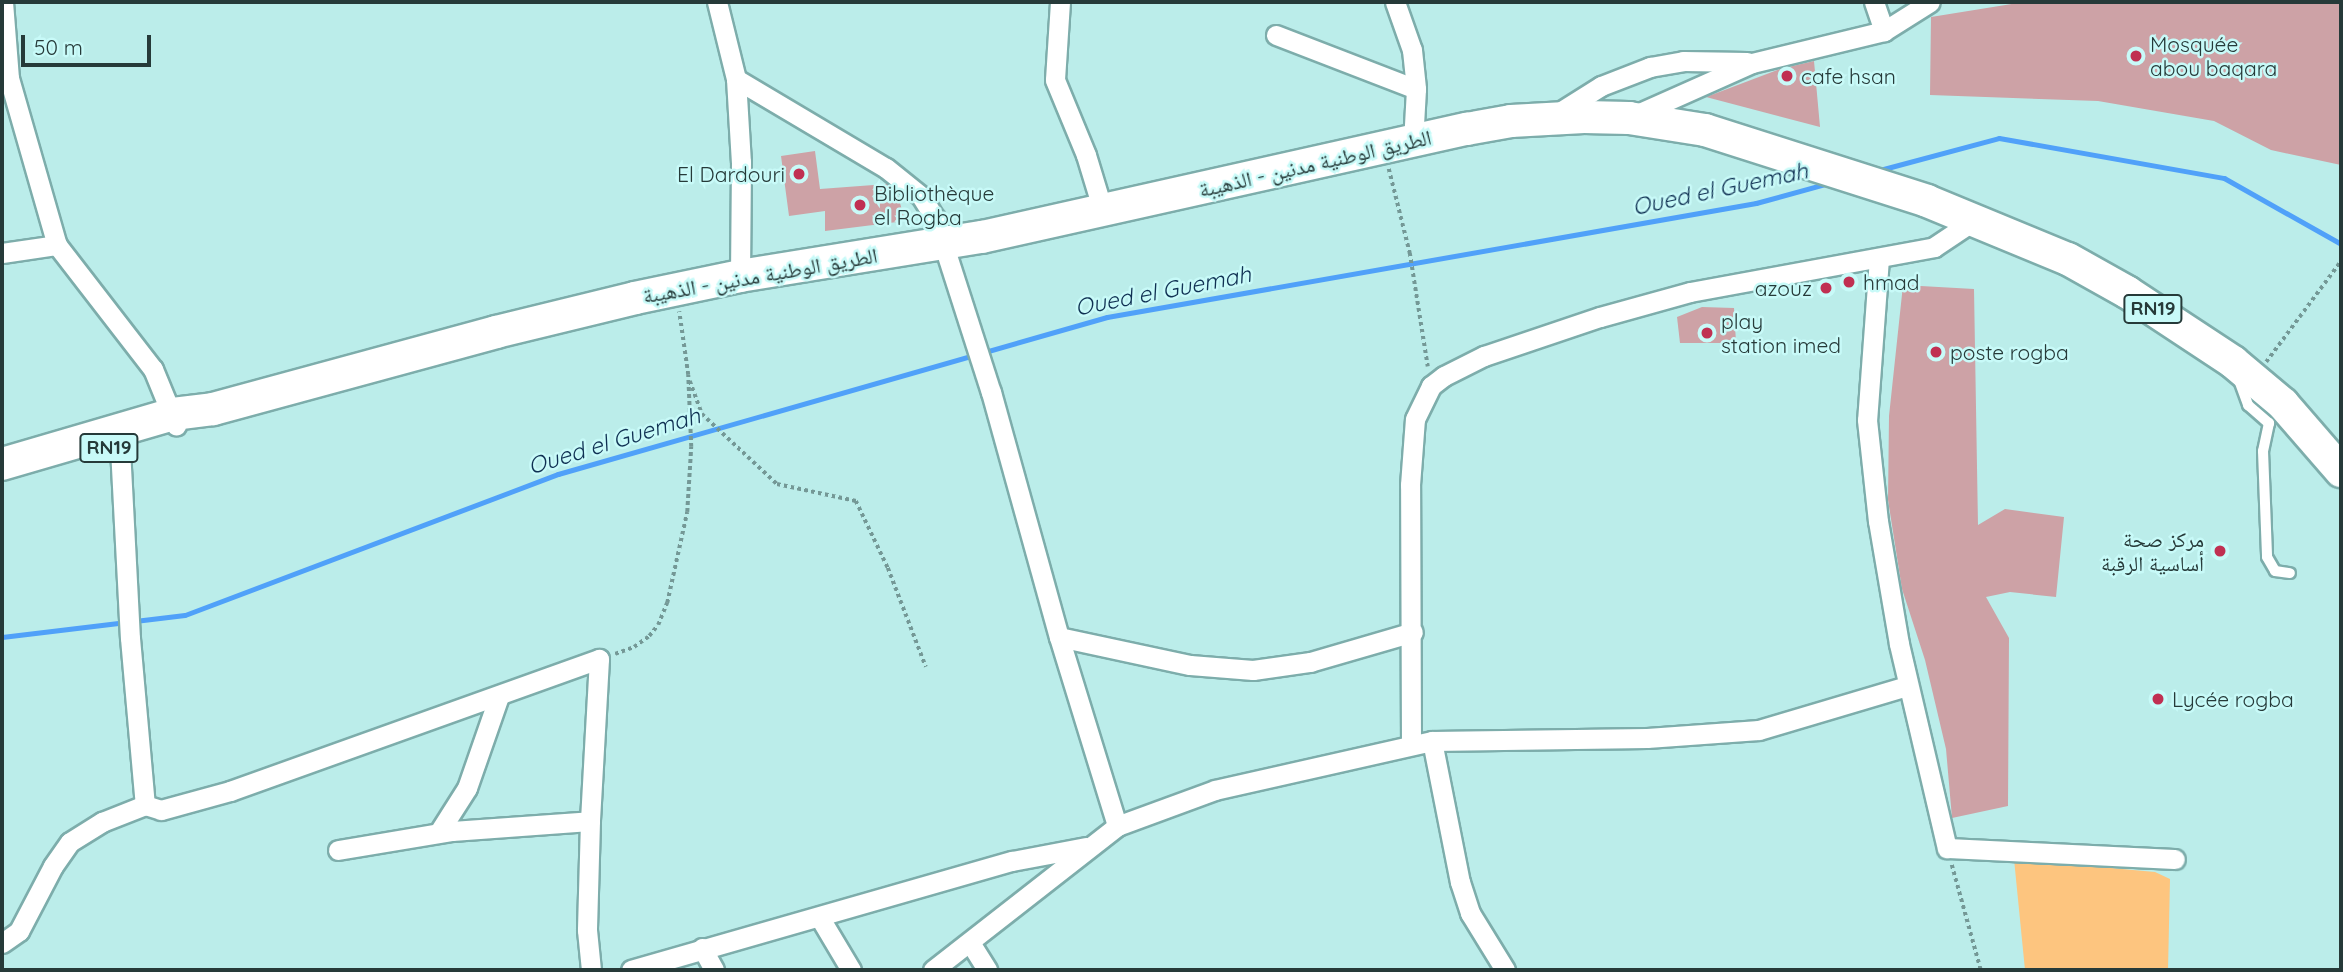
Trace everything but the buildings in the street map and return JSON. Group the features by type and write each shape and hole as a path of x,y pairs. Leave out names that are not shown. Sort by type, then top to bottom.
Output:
{"main road":[{"name":"الطريق الوطنية مدنين - الذهيبة","path":"2,464 120,437 496,332 676,289 740,276 944,244 1382,150 1467,129 1551,117 1629,118 1705,130 1927,201 2068,259 2127,292 2243,371 2283,404 2341,471"},
{"name":"الطريق الوطنية مدنين - الذهيبة","path":"2,481 120,437"}],"street":[{"path":"3,2 9,78 57,245 153,369 175,421"},
{"path":"716,2 736,79 741,162 740,276"},
{"path":"1060,2 1055,80 1086,155 1103,211"},
{"path":"1395,2 1412,50 1416,89 1413,142"},
{"path":"1874,2 1884,31"},
{"path":"1629,118 1752,62 1884,31 1930,2"},
{"path":"1276,35 1416,89"},
{"path":"1551,117 1601,86 1650,66 1683,61 1752,62"},
{"path":"736,79 908,184 929,207 944,244 991,391 1059,637 1117,826"},
{"path":"1411,745 1412,459 1415,419 1431,386 1444,376 1484,356 1600,317 1690,292 1934,247 1976,219"},
{"path":"2,253 57,245"},
{"path":"1879,258 1867,420 1884,560 1908,686 1947,848 2175,859"},
{"path":"120,437 130,638 145,806"},
{"path":"1059,637 1190,665 1253,670 1310,662 1413,632"},
{"path":"2,943 19,931 53,866 70,842 102,822 145,806 161,810 201,800 599,659 587,930 591,970"},
{"path":"933,970 971,944 1087,847 1117,826 1214,790 1432,741 1728,734 1759,730 1908,686"},
{"path":"439,832 467,788 499,696"},
{"path":"1432,741 1460,883 1470,913 1505,970"},
{"path":"338,850 439,832 590,821"},
{"path":"631,970 702,948 820,918 897,892 1012,861 1087,847"},
{"path":"820,918 851,970"},
{"path":"971,944 987,970"},
{"path":"702,948 714,970"}],"lane":[{"path":"2243,371 2248,405 2269,422 2263,452 2267,557 2275,571 2290,573"}],"path":[{"path":"1382,150 1392,175 1410,253 1431,386"},
{"path":"2243,371 2341,261"},
{"path":"599,659 634,647 649,636 667,603 687,512 691,447 688,375 676,289"},
{"path":"688,375 702,414 777,484 856,501 888,568 926,667"},
{"path":"1947,848 1981,970"}],"shaded area":[{"path":"2014,859 2155,872 2170,879 2168,970 2025,970"}],"waterway":[{"name":"Oued el Guemah","path":"1876,171 1999,138 2224,178 2341,244"},
{"name":"Oued el Guemah","path":"2,637 185,615 558,474 1107,317 1756,203 1829,183"}],"place":[{"name":"Mosquée abou baqara","path":"2136,56"},
{"name":"cafe hsan","path":"1787,76"},
{"name":"El Dardouri","path":"799,174"},
{"name":"Bibliothèque el Rogba","path":"860,205"},
{"name":"hmad","path":"1849,282"},
{"name":"azouz","path":"1826,288"},
{"name":"play station imed","path":"1707,333"},
{"name":"poste rogba","path":"1936,352"},
{"name":"مركز صحة أساسية الرقبة","path":"2220,551"},
{"name":"Lycée rogba","path":"2158,699"}]}
